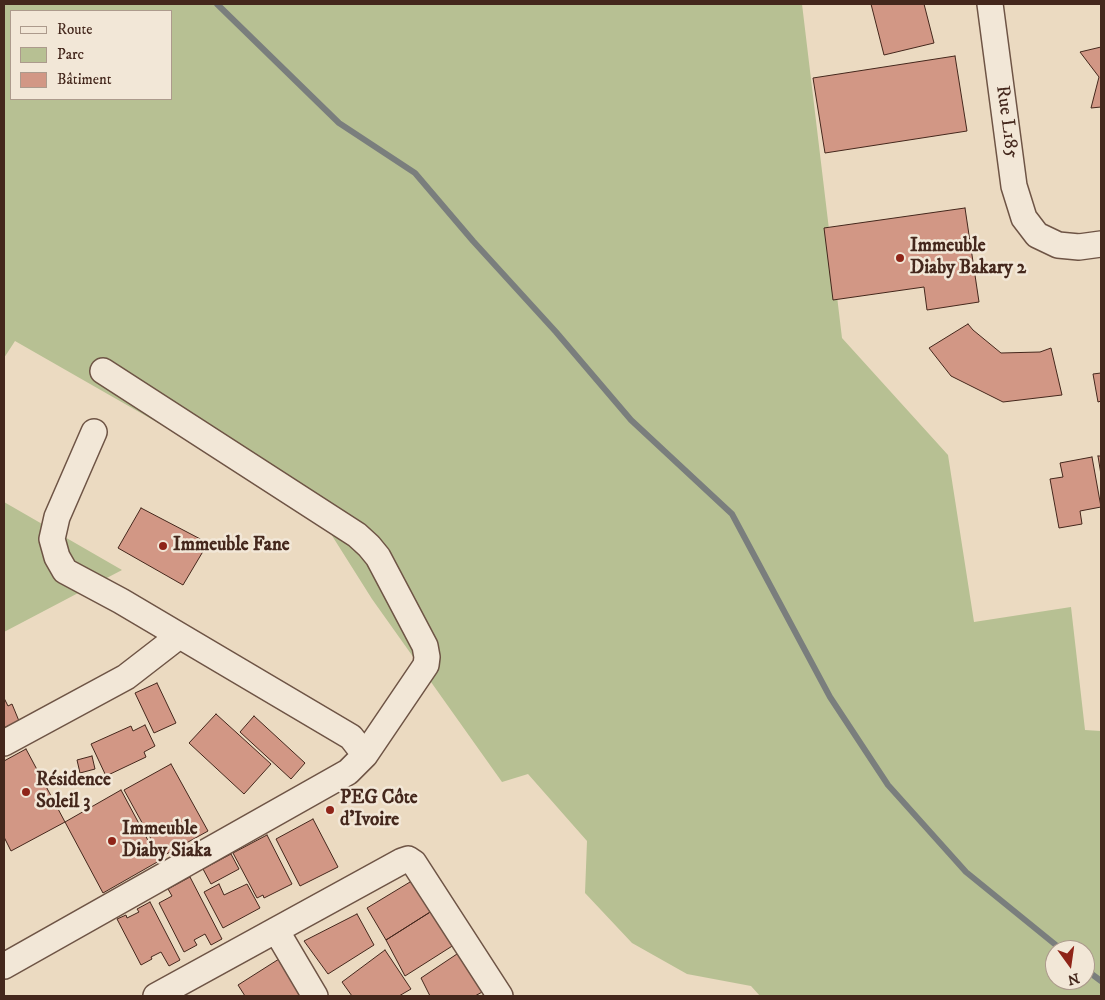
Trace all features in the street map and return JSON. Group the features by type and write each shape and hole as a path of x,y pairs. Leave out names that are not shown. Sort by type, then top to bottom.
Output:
{"street":[{"name":"Rue L185","path":"990,4 1014,186 1024,218 1037,235 1058,245 1079,247 1101,244"},
{"path":"4,966 348,772 365,755 426,665 425,646 378,557 357,535 103,371"},
{"path":"94,432 57,518 52,540 56,557 65,571 121,601 351,737 365,755"},
{"path":"4,743 126,677 179,636"},
{"path":"156,996 408,859 414,863 500,996"},
{"path":"276,930 314,996"}],"green space":[{"path":"4,4 802,4 842,338 948,455 974,622 1071,607 1085,730 1101,731 1101,996 760,996 751,986 687,974 632,943 585,893 587,841 528,774 502,782 372,599 319,515 15,341 4,358"},
{"path":"4,502 122,570 4,632"}],"building":[{"path":"871,4 924,4 934,43 884,55"},
{"path":"1101,47 1101,107 1091,108 1099,77 1080,52"},
{"path":"955,56 967,131 825,153 813,78"},
{"name":"Immeuble Diaby Bakary 2","path":"965,208 979,302 927,310 924,287 833,300 824,228"},
{"path":"968,324 1001,353 1040,352 1051,348 1062,395 1003,402 951,376 929,348"},
{"path":"1101,373 1101,401 1098,402 1093,374"},
{"path":"1098,456 1101,456 1101,475"},
{"path":"1092,457 1101,507 1080,511 1082,524 1059,528 1050,479 1063,477 1060,463"},
{"name":"Immeuble Fane","path":"141,508 208,543 183,585 118,548"},
{"path":"157,683 176,723 154,733 135,693"},
{"path":"4,698 8,706 12,704 19,721 4,728"},
{"path":"216,714 271,764 244,794 189,743"},
{"path":"254,716 305,763 291,779 240,732"},
{"path":"145,725 155,746 144,752 146,757 106,776 91,744 131,726 133,731"},
{"name":"Résidence Soleil 3","path":"26,749 65,822 11,851 4,837 4,761"},
{"path":"92,756 95,769 80,773 77,760"},
{"path":"171,764 208,831 161,857 124,790"},
{"name":"Immeuble Diaby Siaka","path":"121,790 159,861 103,893 65,822"},
{"path":"313,819 338,867 300,886 276,839"},
{"path":"267,835 292,884 264,898 263,895 257,898 233,853"},
{"path":"231,854 239,869 211,884 203,869"},
{"path":"190,877 222,939 211,945 205,934 194,940 197,945 184,952 159,903 172,896 168,889"},
{"path":"415,879 435,909 386,940 367,908"},
{"path":"219,884 224,895 247,884 260,908 223,928 204,892"},
{"path":"150,902 180,960 169,966 161,952 141,965 117,919 126,915 127,918 139,912 137,909"},
{"path":"435,909 457,943 405,976 386,940"},
{"path":"357,914 374,945 328,974 304,941"},
{"path":"385,950 411,989 399,996 352,996 342,982"},
{"path":"460,952 484,991 475,996 430,996 421,978"},
{"path":"279,959 301,996 245,996 238,985"}],"waterway":[{"path":"217,4 339,123 415,173 631,420 732,514 830,697 888,785 966,872 1050,940"},
{"path":"1095,976 1101,981"}],"place":[{"name":"Immeuble Diaby Bakary 2","path":"900,258"},
{"name":"Immeuble Fane","path":"163,546"},
{"name":"Résidence Soleil 3","path":"26,792"},
{"name":"PEG Côte d’Ivoire","path":"330,810"},
{"name":"Immeuble Diaby Siaka","path":"112,841"}]}
